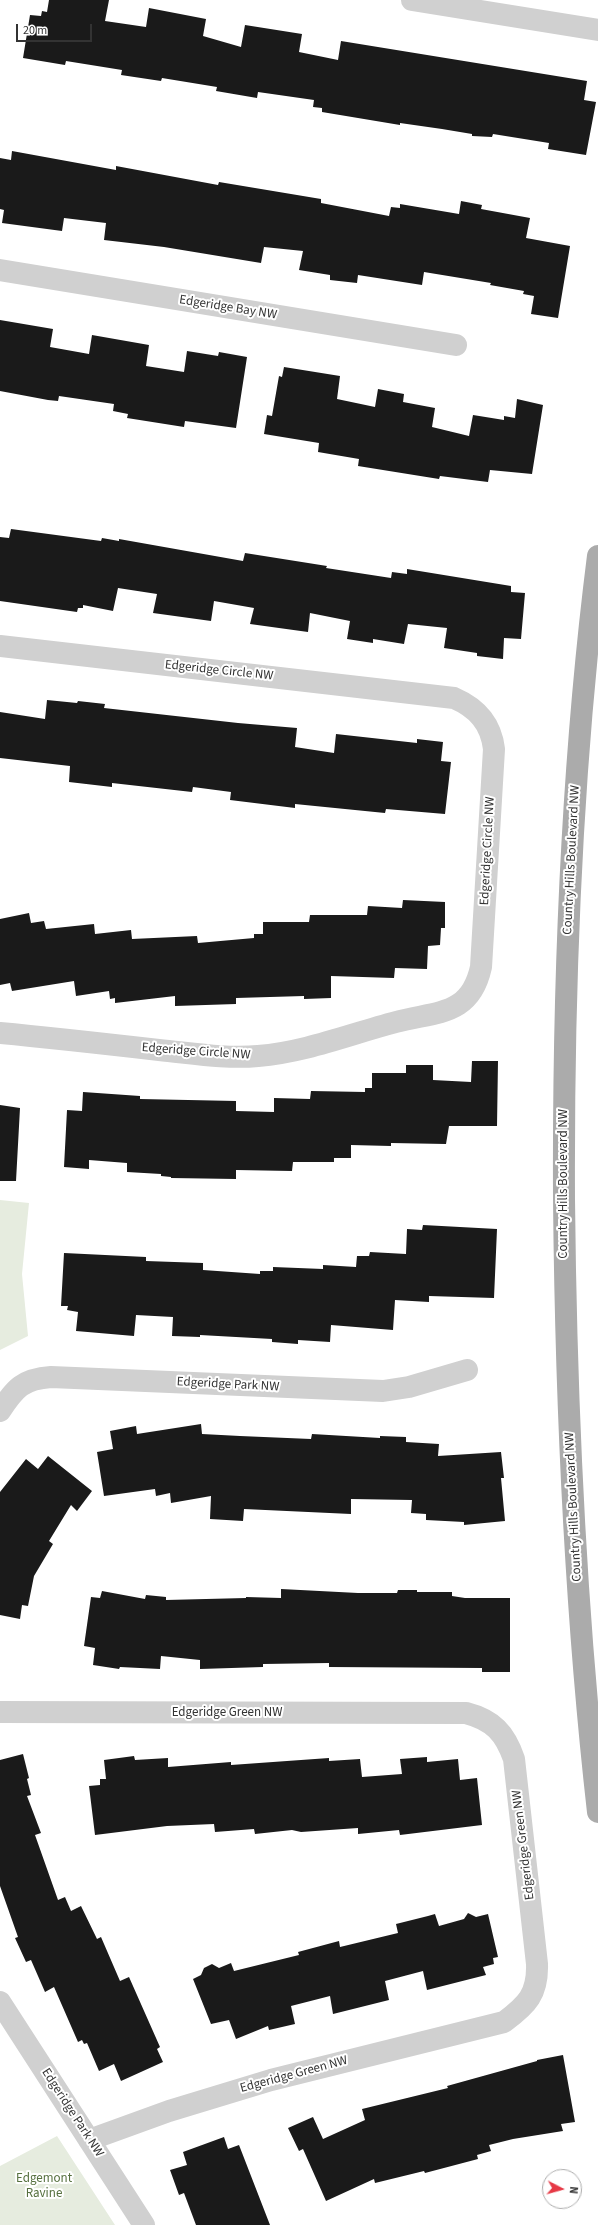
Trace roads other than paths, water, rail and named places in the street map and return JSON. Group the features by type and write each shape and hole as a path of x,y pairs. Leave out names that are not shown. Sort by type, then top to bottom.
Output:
{"main road":[{"name":"Country Hills Boulevard NW","path":"598,556 574,799 567,975 564,1116 569,1425 580,1611 598,1812"}],"street":[{"path":"412,0 598,30"},
{"name":"Edgeridge Bay NW","path":"0,270 456,345"},
{"name":"Edgeridge Circle NW","path":"0,646 454,698 468,704 481,715 489,727 494,749 481,967 478,981 470,995 456,1007 440,1014 421,1015 383,1025 320,1045 287,1052 257,1056 204,1054 0,1033"},
{"name":"Edgeridge Park NW","path":"0,1411 10,1396 23,1383 35,1378 51,1376 383,1391 409,1388 467,1370"},
{"name":"Edgeridge Green NW","path":"0,1712 466,1713 481,1717 492,1724 502,1734 514,1759 538,1978 535,1990 518,2011 504,2022 271,2080 169,2111 89,2140"},
{"name":"Edgeridge Park NW","path":"0,2002 144,2225"}],"park label":[{"name":"Edgemont Ravine","path":"44,2186"}]}
